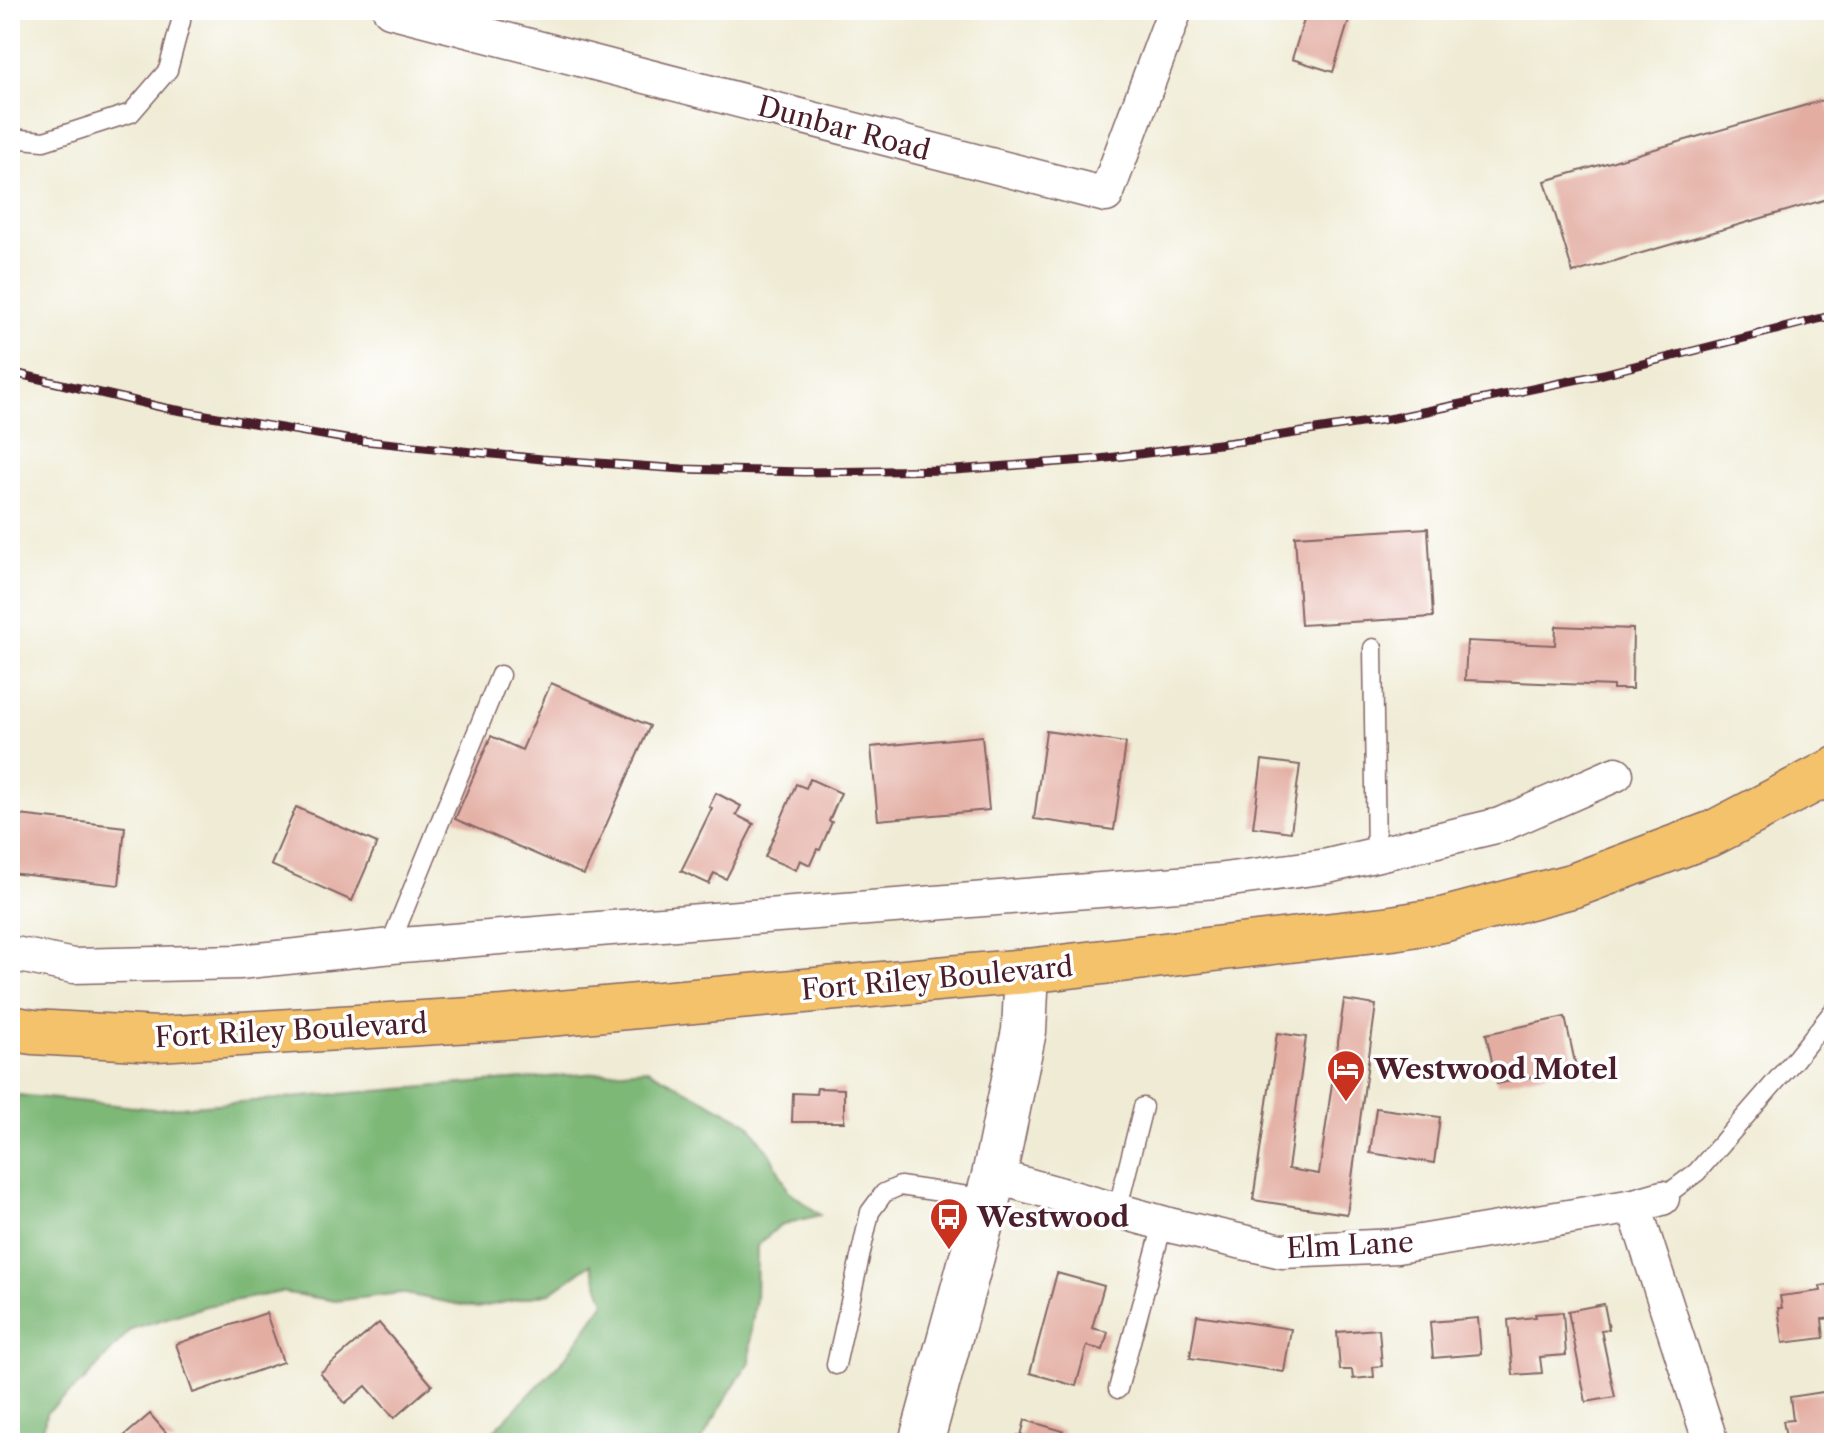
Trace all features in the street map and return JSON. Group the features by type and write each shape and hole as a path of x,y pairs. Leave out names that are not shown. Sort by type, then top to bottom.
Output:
{"highway":[{"name":"Fort Riley Boulevard","path":"10,1028 157,1039 504,1018 1027,971 1392,928 1442,920 1575,885 1713,833 1834,770"}],"street":[{"name":"Dunbar Road","path":"390,10 1106,195 1175,10"},
{"path":"10,953 73,966 239,962 389,947 1216,881 1328,866 1500,825 1616,774"},
{"path":"921,1443 991,1188 1024,1031 1027,971"},
{"name":"Elm Lane","path":"991,1188 1117,1211 1282,1251 1397,1246 1648,1202"},
{"path":"1648,1202 1711,1443"}],"lane":[{"path":"10,138 44,141 131,113 168,70 181,10"},
{"path":"1373,648 1376,855"},
{"path":"389,947 500,675"},
{"path":"1648,1202 1697,1172 1706,1163 1834,1010"},
{"path":"1117,1211 1143,1107"},
{"path":"836,1365 870,1212 884,1193 900,1186 991,1188"},
{"path":"1118,1389 1163,1224"}],"green space":[{"path":"647,1069 748,1123 771,1155 788,1190 820,1215 780,1225 757,1246 750,1362 700,1443 482,1443 566,1357 605,1302 591,1264 550,1293 477,1308 400,1293 336,1301 281,1292 206,1306 131,1329 85,1380 46,1413 41,1443 10,1443 10,1099 18,1095 155,1109"}],"building":[{"path":"1307,10 1352,10 1333,72 1292,59"},
{"path":"1827,99 1834,124 1834,197 1573,273 1545,181"},
{"path":"10,236 18,237 11,268 10,268"},
{"path":"1428,528 1433,617 1301,625 1295,536"},
{"path":"1556,626 1633,629 1632,689 1465,680 1467,641 1555,645"},
{"path":"551,683 650,726 584,875 455,819 491,736 522,750"},
{"path":"1046,731 1126,743 1114,830 1034,819"},
{"path":"982,736 989,810 878,820 871,747"},
{"path":"1262,760 1300,765 1291,832 1253,827"},
{"path":"810,779 841,793 820,850 817,849 810,865 800,860 796,870 765,857 796,784 806,788"},
{"path":"716,793 741,806 736,815 754,824 726,879 714,873 709,884 681,871 712,808 709,807"},
{"path":"296,807 377,843 352,901 271,865"},
{"path":"10,814 125,827 119,885 10,873"},
{"name":"Westwood Motel","path":"1344,1000 1376,1005 1347,1214 1253,1200 1277,1033 1306,1037 1288,1169 1319,1174"},
{"path":"1565,1017 1576,1067 1497,1084 1486,1034"},
{"path":"817,1088 844,1089 844,1122 792,1122 793,1093 816,1094"},
{"path":"1376,1108 1440,1117 1434,1163 1370,1153"},
{"path":"1057,1273 1104,1286 1092,1328 1108,1332 1103,1350 1087,1346 1076,1386 1030,1373"},
{"path":"1834,1284 1834,1318 1822,1319 1824,1338 1783,1343 1778,1308 1782,1308 1780,1296 1821,1291 1820,1286"},
{"path":"1604,1304 1609,1329 1601,1330 1615,1397 1586,1402 1568,1311"},
{"path":"1563,1312 1566,1355 1540,1357 1542,1373 1513,1375 1508,1320"},
{"path":"266,1313 283,1362 193,1393 176,1344"},
{"path":"1197,1315 1291,1329 1284,1372 1190,1358"},
{"path":"1478,1318 1481,1354 1433,1358 1430,1322"},
{"path":"379,1323 432,1385 394,1418 366,1386 345,1403 320,1373"},
{"path":"1379,1329 1382,1366 1373,1367 1374,1377 1353,1379 1352,1370 1340,1370 1337,1332"},
{"path":"1830,1391 1834,1443 1787,1443 1783,1421 1793,1420 1790,1397"},
{"path":"150,1414 175,1443 116,1443"},
{"path":"1025,1420 1063,1431 1060,1443 1015,1443 1018,1435 1021,1436"}],"railway":[{"path":"10,372 165,408 346,439 542,459 682,469 804,472 955,470 1099,459 1394,418 1603,374 1834,315"}],"place":[{"name":"Westwood Motel","path":"1346,1103"},
{"name":"Westwood","path":"949,1251"}]}
